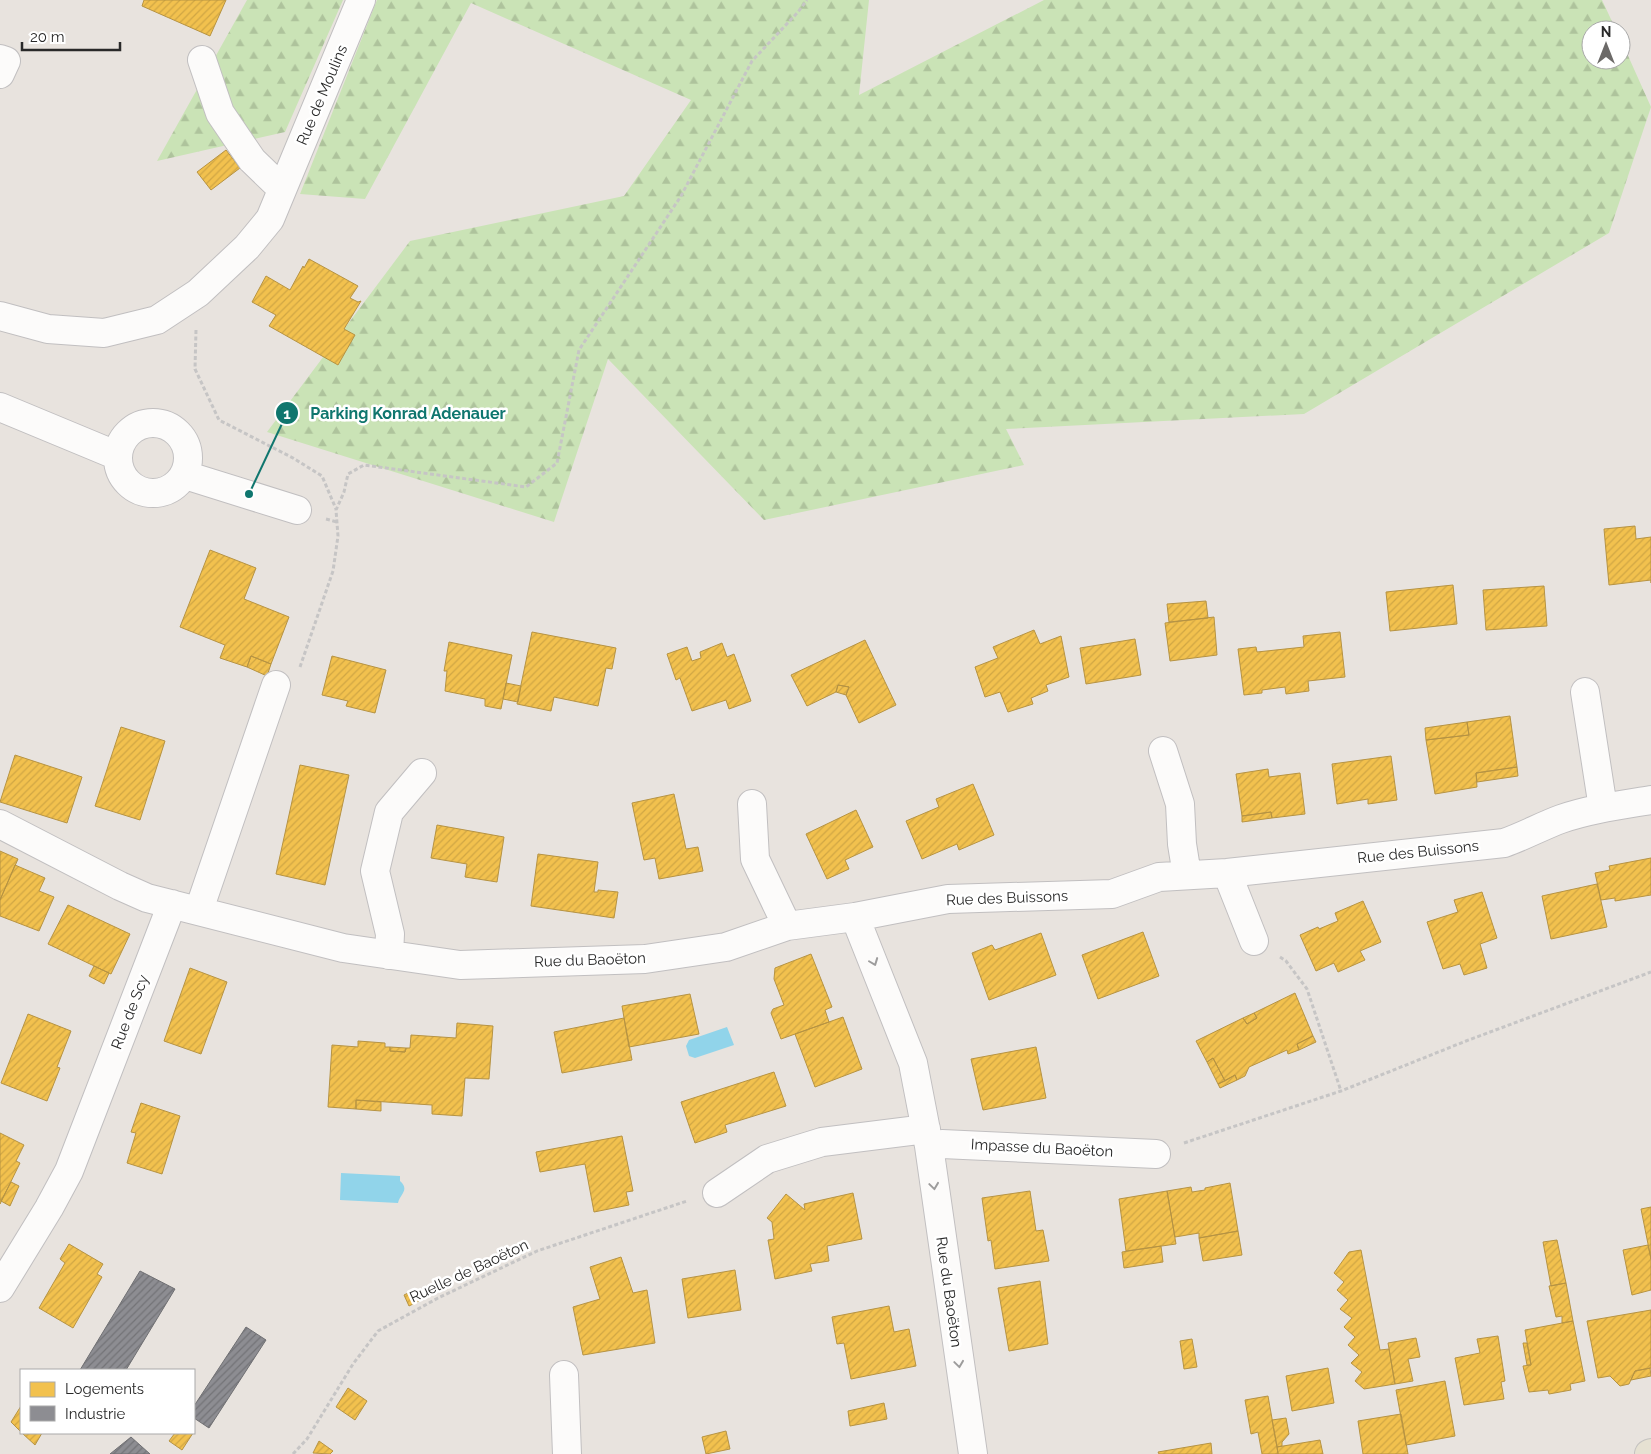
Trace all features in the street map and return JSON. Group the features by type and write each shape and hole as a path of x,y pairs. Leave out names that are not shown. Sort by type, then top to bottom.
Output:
{"street":[{"name":"Rue de Moulins","path":"0,316 48,329 104,333 157,320 198,292 247,247 270,219 361,0"},
{"path":"0,59 6,61 0,74"},
{"path":"202,60 220,113 252,160 282,189"},
{"path":"0,407 118,456"},
{"path":"157,423 168,426 178,432 185,441 189,463 185,474 178,484 168,491 156,494 144,493 133,488 124,479 119,468 118,456 120,445 126,435 135,428 157,423"},
{"path":"185,474 296,510"},
{"path":"199,910 287,678"},
{"path":"1585,692 1603,808"},
{"path":"1162,751 1180,804 1182,844 1187,875"},
{"path":"389,955 390,934 375,870 389,812 422,773"},
{"name":"Rue des Buissons","path":"855,917 948,899 1112,894 1159,876 1227,873 1504,843 1528,835 1560,820 1603,808 1651,800"},
{"path":"752,804 755,859 787,926"},
{"path":"0,824 120,886 147,898 172,904"},
{"path":"1227,873 1254,941"},
{"name":"Rue du Baoëton","path":"172,904 343,948 460,964 645,959 726,947 787,926 855,917 913,1063 927,1138 973,1454"},
{"name":"Rue de Scy","path":"0,1288 69,1172 172,904"},
{"path":"717,1193 767,1159 822,1142 927,1138"},
{"name":"Impasse du Baoëton","path":"927,1138 942,1144 1156,1154"},
{"path":"564,1375 567,1454"}],"path":[{"path":"336,510 344,492 348,474 364,465 526,487 557,463 579,350 681,196 752,60 807,0"},
{"path":"198,292 194,369 219,420 293,458 322,476 336,510 338,536 333,571 287,678"},
{"path":"1254,941 1286,961 1307,989 1341,1091"},
{"path":"1156,1154 1190,1140 1341,1091 1466,1041 1651,972"},
{"name":"Ruelle de Baoëton","path":"293,1454 307,1439 352,1364 378,1331 438,1298 537,1251 717,1193"}],"green space":[{"path":"247,0 343,0 285,132 157,161"},
{"path":"377,0 869,0 859,95 1044,0 1602,0 1611,20 1581,20 1581,70 1631,70 1631,62 1651,107 1609,233 1304,414 1006,429 1024,465 764,520 608,359 554,522 267,432 410,241 624,196 691,100 471,3 365,199 300,194"}],"water":[{"path":"727,1027 734,1045 695,1058 689,1056 686,1046 689,1040"},
{"path":"341,1173 400,1176 404,1190 398,1203 340,1200"}],"building: Logements":[{"path":"144,0 226,0 210,36 142,6"},
{"path":"226,150 240,168 211,190 197,172"},
{"path":"309,259 358,286 350,298 358,302 361,301 344,329 355,335 338,365 269,326 276,315 252,302 266,276 290,290"},
{"path":"1635,526 1636,539 1651,537 1651,580 1609,585 1604,529"},
{"path":"210,550 256,568 244,599 289,617 271,664 251,656 247,667 220,658 225,645 180,627"},
{"path":"1453,585 1457,624 1390,631 1386,592"},
{"path":"1544,586 1547,626 1486,630 1483,590"},
{"path":"1206,601 1208,618 1169,622 1167,604"},
{"path":"1214,617 1217,655 1170,661 1165,623"},
{"path":"1034,630 1040,644 1061,636 1069,677 1046,685 1048,691 1031,698 1033,704 1008,712 1000,692 985,697 975,667 998,658 993,647"},
{"path":"532,632 616,648 612,669 606,668 598,706 554,697 551,711 517,704"},
{"path":"1340,632 1345,677 1308,681 1309,691 1286,694 1285,687 1244,695 1238,649 1256,647 1257,652 1304,647 1303,636"},
{"path":"1135,639 1141,675 1086,684 1080,648"},
{"path":"865,640 896,705 859,723 846,695 849,687 838,685 836,692 807,706 791,675"},
{"path":"449,642 512,655 501,709 485,706 485,699 445,691 447,671 444,671"},
{"path":"722,643 727,657 734,654 751,701 729,709 726,700 692,711 680,678 676,680 667,654 687,647 692,661 701,658 700,652"},
{"path":"251,656 271,664 267,676 247,667"},
{"path":"332,656 386,670 375,713 346,706 348,701 322,695"},
{"path":"506,683 521,686 518,702 503,699"},
{"path":"838,685 849,687 846,695 836,692"},
{"path":"1510,716 1517,767 1476,773 1477,787 1435,794 1426,740 1469,735 1467,722"},
{"path":"1467,722 1469,735 1426,740 1425,728"},
{"path":"121,727 165,741 140,820 95,806"},
{"path":"15,755 82,777 67,823 0,802"},
{"path":"1391,756 1397,800 1368,804 1368,799 1337,804 1332,764"},
{"path":"300,765 349,775 325,885 276,874"},
{"path":"1517,767 1518,776 1477,782 1476,773"},
{"path":"1268,769 1269,777 1300,773 1305,814 1272,818 1271,812 1242,816 1236,774"},
{"path":"973,784 994,835 959,850 957,844 922,859 906,821 939,807 936,799"},
{"path":"674,794 686,849 698,847 703,871 659,879 655,858 644,860 632,803"},
{"path":"856,810 873,847 845,860 849,869 827,879 806,834"},
{"path":"1271,812 1272,818 1242,822 1242,816"},
{"path":"437,825 504,837 497,882 465,877 467,864 431,858"},
{"path":"0,851 18,859 0,900"},
{"path":"538,854 598,862 594,892 598,892 598,890 618,892 614,918 531,906"},
{"path":"1651,858 1651,895 1615,901 1615,898 1601,900 1595,873 1610,870 1609,866"},
{"path":"15,865 45,878 39,891 54,897 39,931 0,916 0,900"},
{"path":"1597,884 1607,927 1551,939 1542,896"},
{"path":"1482,892 1497,938 1480,944 1487,968 1464,975 1460,964 1443,969 1427,922 1458,912 1454,900"},
{"path":"1363,901 1381,942 1360,951 1365,960 1338,972 1334,963 1316,971 1300,935 1338,921 1335,913"},
{"path":"68,905 130,934 111,974 48,944"},
{"path":"1143,932 1159,976 1098,999 1082,955"},
{"path":"1041,933 1056,975 989,1000 972,953 992,945 995,950"},
{"path":"811,954 832,1007 825,1010 829,1022 781,1039 771,1013 773,1009 784,1005 774,979 775,968"},
{"path":"94,966 109,973 104,984 89,976"},
{"path":"190,968 227,982 201,1054 164,1041"},
{"path":"1295,993 1313,1036 1297,1044 1299,1050 1288,1054 1287,1050 1249,1067 1245,1076 1237,1080 1235,1075 1225,1081 1213,1058 1207,1062 1196,1041 1243,1018 1247,1024 1257,1018 1254,1013"},
{"path":"690,994 699,1034 629,1047 622,1006"},
{"path":"1254,1013 1257,1018 1247,1024 1243,1018"},
{"path":"28,1014 71,1031 57,1067 60,1068 47,1101 1,1083"},
{"path":"843,1017 862,1069 815,1087 795,1034"},
{"path":"624,1018 632,1060 562,1073 554,1032"},
{"path":"457,1023 493,1026 489,1079 465,1078 462,1116 432,1114 432,1105 356,1100 356,1109 328,1107 332,1045 358,1047 358,1041 385,1043 385,1047 390,1047 390,1051 405,1052 406,1048 410,1048 411,1035 456,1038"},
{"path":"1313,1036 1316,1042 1299,1050 1297,1044"},
{"path":"390,1047 406,1048 405,1052 390,1051"},
{"path":"1036,1047 1046,1098 983,1110 971,1059"},
{"path":"1213,1058 1225,1081 1218,1084 1207,1062"},
{"path":"774,1072 786,1106 725,1125 727,1132 695,1143 681,1102"},
{"path":"1235,1075 1237,1080 1220,1088 1218,1084"},
{"path":"356,1100 381,1102 381,1111 356,1109"},
{"path":"141,1103 180,1116 162,1174 127,1163 136,1133 131,1132"},
{"path":"0,1133 24,1145 16,1161 20,1163 0,1204"},
{"path":"622,1136 633,1191 626,1192 629,1205 594,1212 585,1164 540,1172 536,1152"},
{"path":"11,1182 19,1186 10,1206 1,1201"},
{"path":"1230,1183 1238,1231 1199,1238 1199,1233 1175,1237 1167,1191 1191,1187 1192,1192"},
{"path":"1030,1191 1036,1231 1043,1230 1049,1261 995,1269 991,1240 988,1241 982,1198"},
{"path":"1167,1191 1176,1244 1126,1251 1119,1199"},
{"path":"853,1193 862,1239 827,1246 829,1261 810,1264 812,1271 775,1279 768,1240 774,1239 772,1222 767,1218 786,1194 805,1210 804,1204"},
{"path":"1651,1207 1651,1259 1641,1209"},
{"path":"1238,1231 1242,1255 1203,1261 1199,1238"},
{"path":"1557,1240 1566,1283 1551,1286 1543,1242"},
{"path":"69,1244 103,1264 97,1274 102,1277 73,1328 39,1308 65,1263 60,1259"},
{"path":"1648,1245 1651,1259 1651,1290 1632,1295 1623,1250"},
{"path":"1161,1246 1163,1262 1124,1268 1122,1252"},
{"path":"1361,1250 1380,1350 1389,1349 1395,1384 1364,1389 1355,1381 1362,1372 1351,1363 1359,1355 1348,1345 1355,1337 1344,1327 1352,1318 1340,1309 1348,1300 1337,1290 1344,1282 1334,1273 1349,1252"},
{"path":"621,1257 633,1293 647,1290 655,1343 583,1355 573,1307 600,1299 590,1267"},
{"path":"735,1270 741,1310 688,1318 682,1279"},
{"path":"1040,1281 1048,1344 1009,1351 998,1288"},
{"path":"1566,1283 1573,1321 1562,1323 1562,1316 1556,1317 1549,1286"},
{"path":"414,1290 419,1301 409,1306 404,1295"},
{"path":"889,1306 894,1332 909,1329 916,1366 851,1379 844,1343 837,1344 832,1317"},
{"path":"1651,1310 1651,1368 1635,1371 1629,1384 1620,1386 1610,1376 1598,1378 1587,1321"},
{"path":"1573,1321 1585,1381 1570,1384 1571,1390 1549,1394 1548,1390 1529,1392 1523,1366 1531,1365 1525,1330"},
{"path":"1498,1336 1505,1381 1501,1382 1504,1399 1464,1405 1455,1358 1480,1353 1477,1339"},
{"path":"1416,1338 1420,1357 1408,1359 1413,1381 1395,1384 1388,1343"},
{"path":"1192,1339 1197,1367 1184,1369 1180,1341"},
{"path":"1523,1343 1527,1343 1531,1365 1527,1365"},
{"path":"1328,1368 1334,1403 1292,1411 1286,1376"},
{"path":"1650,1368 1651,1376 1631,1380 1635,1371"},
{"path":"1445,1381 1455,1436 1406,1445 1396,1390"},
{"path":"348,1388 367,1401 355,1420 336,1407"},
{"path":"1268,1396 1278,1454 1262,1454 1258,1432 1251,1434 1245,1400"},
{"path":"884,1403 887,1419 850,1426 848,1411"},
{"path":"20,1408 20,1431 11,1422"},
{"path":"1401,1414 1408,1454 1363,1454 1358,1421"},
{"path":"1286,1418 1289,1434 1282,1442 1282,1446 1277,1447 1272,1420"},
{"path":"726,1431 730,1449 706,1454 702,1437"},
{"path":"23,1434 41,1434 35,1445"},
{"path":"174,1434 192,1434 182,1450 169,1441"},
{"path":"1320,1440 1323,1454 1278,1454 1277,1447"},
{"path":"319,1441 333,1451 330,1454 313,1453"},
{"path":"1211,1443 1212,1454 1159,1454 1158,1452"}],"building: Industrie":[{"path":"140,1271 175,1289 127,1369 81,1369"},
{"path":"246,1327 266,1340 209,1428 195,1419 195,1404"},
{"path":"131,1437 150,1454 110,1454"}],"place":[{"name":"Parking Konrad Adenauer","path":"249,494"}]}
